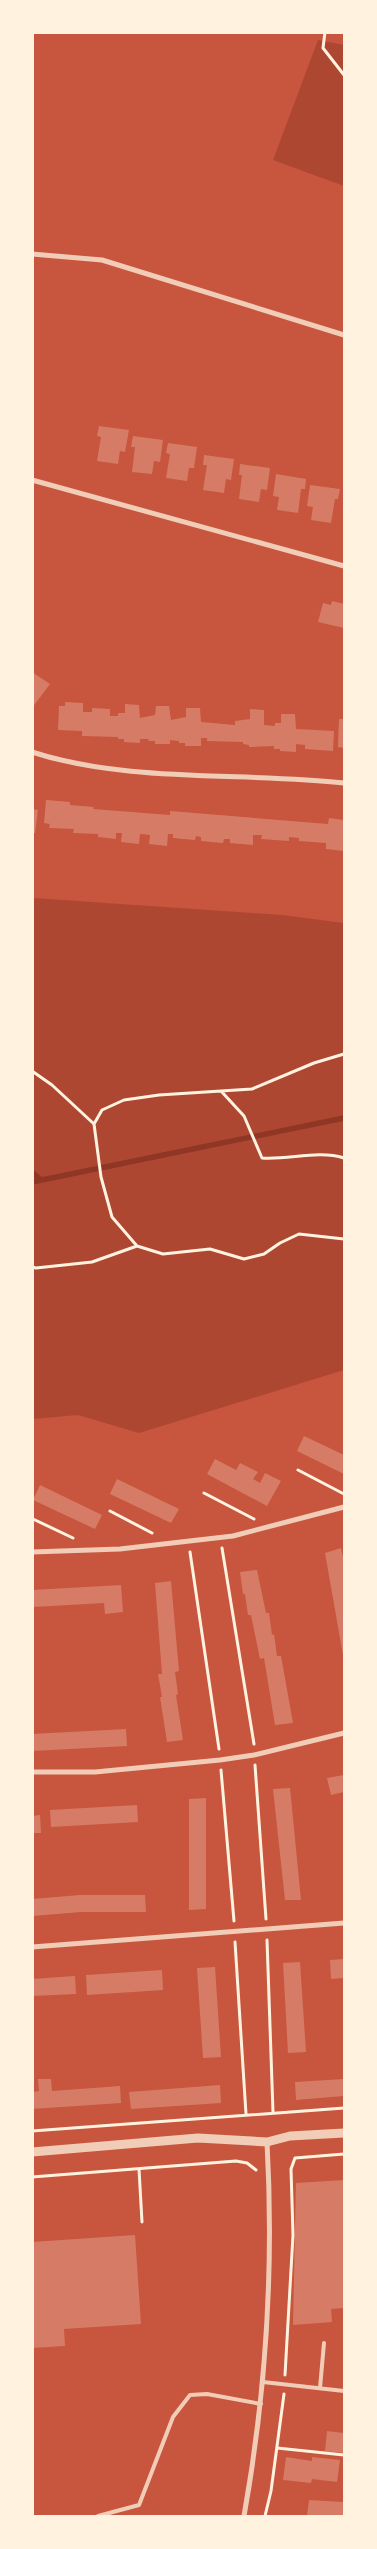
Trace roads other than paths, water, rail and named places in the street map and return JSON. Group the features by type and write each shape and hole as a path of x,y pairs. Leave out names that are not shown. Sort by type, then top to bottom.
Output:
{"street":[{"path":"32,254 102,260 344,335"},
{"path":"32,480 344,566"},
{"path":"32,752 61,761 127,770 344,783"},
{"path":"32,1552 120,1549 221,1538 344,1507"},
{"path":"32,1772 95,1772 220,1760 254,1755 344,1734"},
{"path":"32,1947 344,1923"},
{"path":"32,2152 198,2138 267,2142 290,2136 344,2133"},
{"path":"244,2516 261,2404 269,2294 270,2206 267,2142"}],"lane":[{"path":"320,2388 324,2343"},
{"path":"263,2382 344,2391"},
{"path":"98,2516 139,2505 174,2417 190,2395 207,2394 261,2404"}],"waterway":[{"path":"32,1182 344,1118"},
{"path":"32,1172 41,1180"}]}
